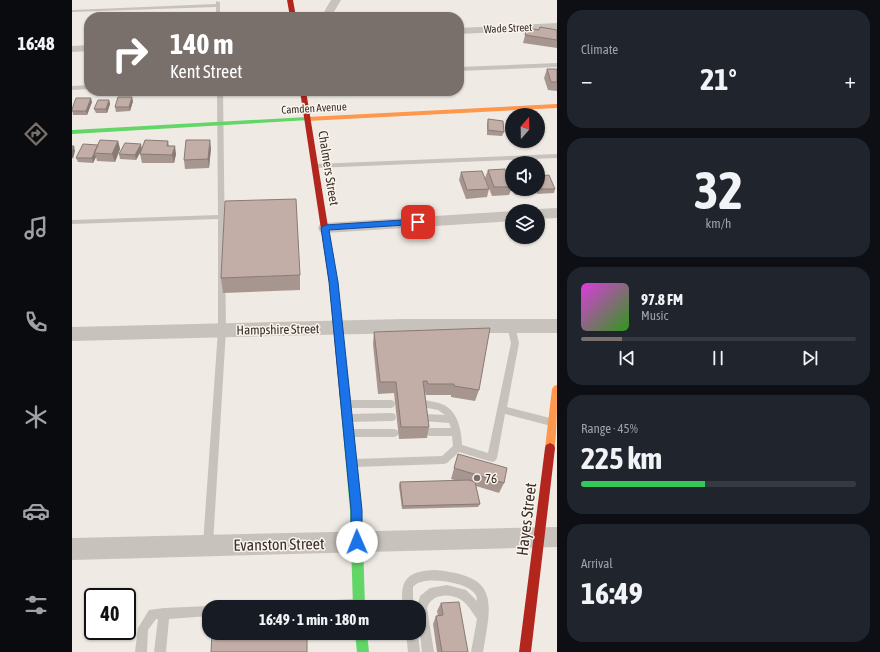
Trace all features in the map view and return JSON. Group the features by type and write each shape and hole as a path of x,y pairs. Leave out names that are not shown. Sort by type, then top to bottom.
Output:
{"street":[{"path":"290,0 292,12"},
{"path":"329,12 336,0"},
{"name":"Wade Street","path":"464,31 557,26"},
{"path":"72,49 84,48"},
{"name":"Chalmers Street","path":"304,96 334,282 356,510 359,600"},
{"name":"Camden Avenue","path":"72,132 557,106"},
{"path":"545,214 557,213"},
{"path":"325,228 505,216"},
{"name":"Hampshire Street","path":"72,334 338,328 557,326"},
{"name":"Hayes Street","path":"525,652 548,537 553,422 557,389"},
{"name":"Evanston Street","path":"72,549 548,537"},
{"path":"362,640 363,652"}],"lane":[{"path":"72,11 218,3"},
{"path":"464,69 557,65"},
{"path":"72,88 84,87"},
{"path":"208,545 222,330 220,96"},
{"path":"315,166 557,156"},
{"path":"72,222 221,217"},
{"path":"458,448 492,458 515,343 511,326"},
{"path":"346,404 391,404"},
{"path":"425,404 442,408 453,418 457,432 458,448"},
{"path":"502,409 553,422"},
{"path":"347,418 392,417"},
{"path":"425,418 453,418"},
{"path":"430,432 457,432"},
{"path":"348,433 394,433"},
{"path":"352,463 444,460 458,448"},
{"path":"407,600 406,594 408,586 412,580 418,576 454,577 469,582 479,590 484,606 477,652"},
{"path":"428,652 422,608 424,600 434,592 447,590 462,594 471,601 482,616"},
{"path":"140,652 143,628 153,614 202,611"},
{"path":"160,652 164,613"},
{"path":"413,640 414,652"}],"building":[{"path":"540,27 557,30 557,40 525,35 527,28 539,30"},
{"path":"547,69 557,69 557,82 551,82"},
{"path":"118,97 132,97 129,107 115,107"},
{"path":"76,98 91,98 86,111 72,111"},
{"path":"98,100 109,100 106,109 94,109"},
{"path":"488,119 503,121 504,132 488,130"},
{"path":"100,140 118,141 112,154 94,153"},
{"path":"145,140 168,141 167,146 175,146 172,155 140,154"},
{"path":"186,140 210,140 208,159 184,160"},
{"path":"125,143 141,144 135,155 119,154"},
{"path":"83,144 98,145 92,158 76,158"},
{"path":"505,169 505,187 494,187 488,170"},
{"path":"482,171 489,189 467,190 461,172"},
{"path":"545,175 549,175 555,189 545,189"},
{"path":"296,199 300,275 221,278 225,201"},
{"path":"490,328 479,390 454,386 454,384 428,384 427,381 423,381 429,427 401,427 396,382 380,382 374,332"},
{"path":"458,454 507,468 504,483 454,468"},
{"path":"469,480 475,482 480,504 403,506 400,482"},
{"path":"459,602 468,652 442,652 436,616 443,615 441,603"},
{"path":"212,640 307,640 307,652 211,652"}],"traffic: fast":[{"path":"72,132 307,119"},
{"path":"345,399 356,510 359,600"},
{"path":"362,640 363,652"}],"traffic: slow":[{"path":"307,119 557,106"},
{"path":"550,448 557,389"}],"traffic: jam":[{"path":"290,0 292,12"},
{"path":"304,96 333,282 345,399"},
{"path":"525,652 550,448"}],"place":[{"name":"76","path":"477,478"}],"route":[{"path":"357,542 356,510 334,282 325,228 418,222"}]}
